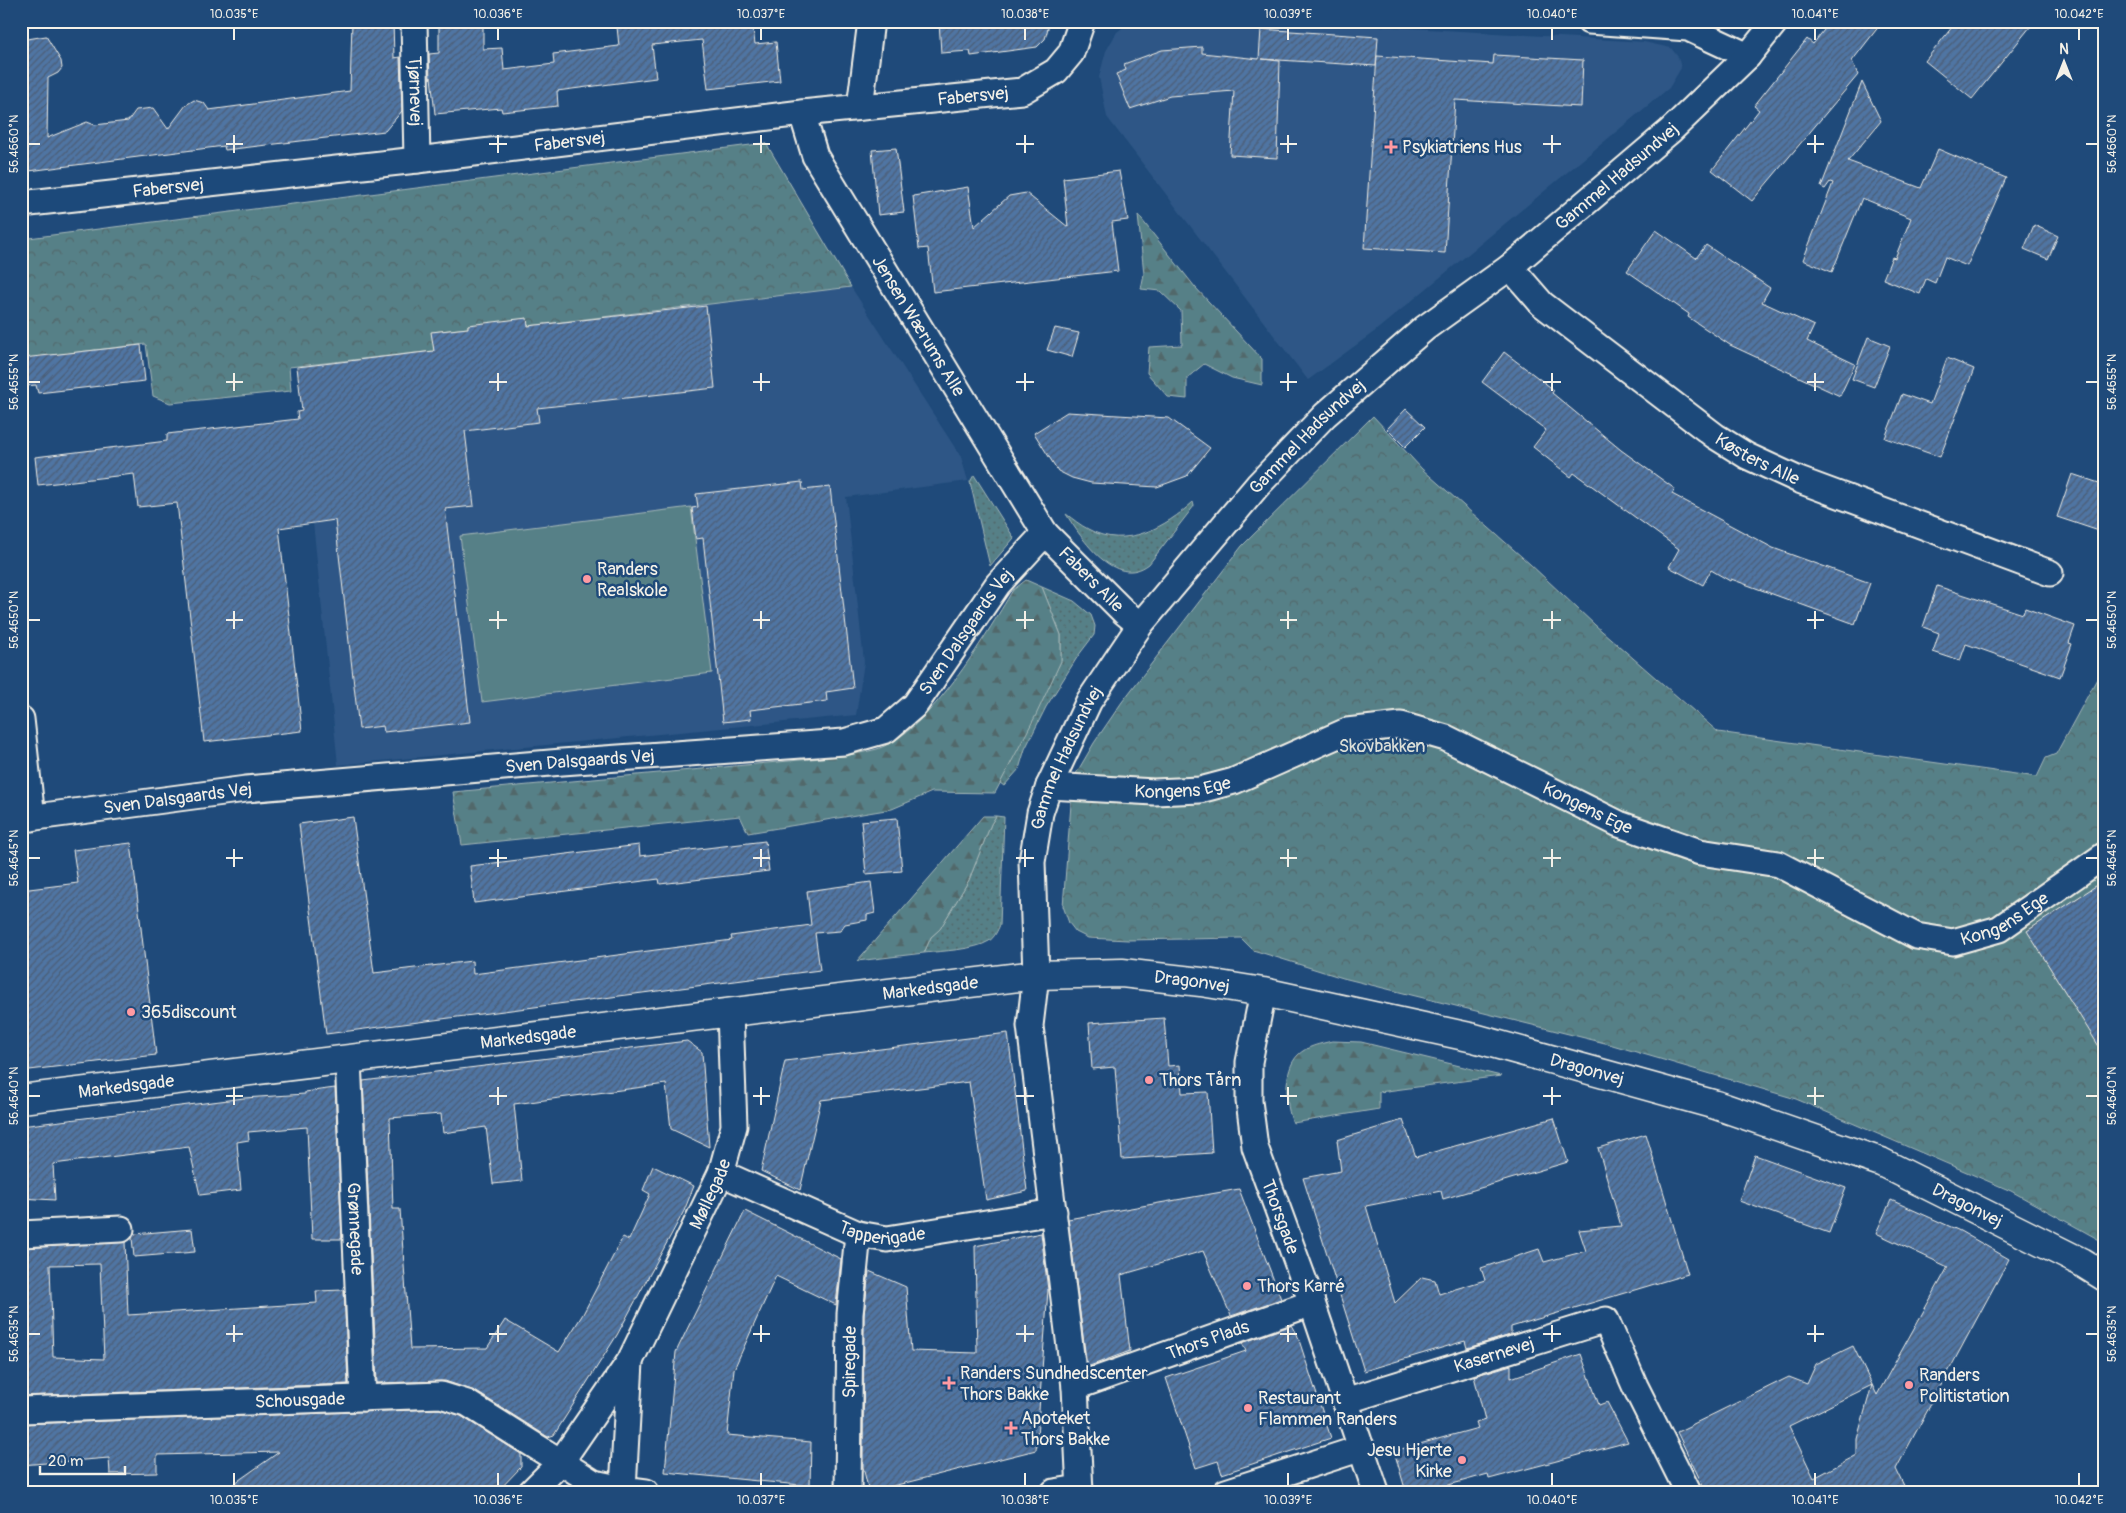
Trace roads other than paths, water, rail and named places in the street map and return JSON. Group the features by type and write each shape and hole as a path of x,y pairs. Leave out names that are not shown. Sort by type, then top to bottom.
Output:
{"main road":[{"name":"Dragonvej","path":"1036,975 1122,973 1201,982 1263,992 1474,1038 1716,1105 1881,1162 2081,1262 2105,1276"},
{"name":"Markedsgade","path":"21,1098 1036,975"}],"street":[{"name":"Tjørnevej","path":"414,21 418,160"},
{"path":"860,107 871,21"},
{"name":"Fabersvej","path":"21,204 418,160 802,113 1022,91 1056,72 1071,53 1082,21"},
{"path":"1589,21 1688,28 1748,56"},
{"name":"Gammel Hadsundvej","path":"1036,975 1032,862 1040,813 1048,786 1089,701 1140,624 1258,485 1325,415 1425,328 1510,267 1670,131 1748,56 1776,21"},
{"name":"Jensen Wærums Alle","path":"802,113 815,156 1045,533"},
{"name":"Køsters Alle","path":"1510,267 1542,304 1715,436 1746,456 1799,480 2050,573"},
{"name":"Fabers Alle","path":"1045,533 1124,612 1140,624"},
{"name":"Sven Dalsgaards Vej","path":"27,819 246,789 852,739 886,730 915,704 998,584 1045,533"},
{"path":"21,719 27,819"},
{"name":"Kongens Ege","path":"1048,786 1154,792 1200,790 1234,781 1346,731 1401,726 1446,738 1619,824 1700,852 1778,864 1916,936 1953,942 1999,929 2105,856"},
{"path":"1036,975 1030,1026 1075,1387 1080,1490 1054,1492"},
{"name":"Thorsgade","path":"1263,992 1249,1062 1248,1102 1255,1147 1312,1303 1376,1492"},
{"name":"Møllegade","path":"531,1492 560,1463 630,1361 721,1173 734,1126 730,1012"},
{"name":"Grønnegade","path":"348,1059 364,1398"},
{"name":"Tapperigade","path":"721,1173 858,1234 887,1240 1054,1212"},
{"path":"21,1234 121,1228"},
{"name":"Spiregade","path":"848,1492 850,1314 858,1234"},
{"name":"Thors Plads","path":"1075,1387 1312,1303"},
{"name":"Kasernevej","path":"1346,1401 1606,1320 1635,1386 1688,1492"},
{"name":"Møllegade","path":"630,1361 631,1491"},
{"name":"Schousgade","path":"21,1410 442,1395 467,1403 594,1483 631,1491"},
{"path":"1226,1492 1362,1448"}],"place":[{"name":"Psykiatriens Hus","path":"1391,147"},
{"name":"Randers Realskole","path":"587,579"},
{"name":"365discount","path":"131,1012"},
{"name":"Thors Tårn","path":"1149,1080"},
{"name":"Thors Karré","path":"1247,1286"},
{"name":"Randers Sundhedscenter Thors Bakke","path":"949,1383"},
{"name":"Randers Politistation","path":"1909,1385"},
{"name":"Restaurant Flammen Randers","path":"1248,1408"},
{"name":"Apoteket Thors Bakke","path":"1011,1428"},
{"name":"Jesu Hjerte Kirke","path":"1462,1460"}],"park label":[{"name":"Skovbakken","path":"1382,746"}]}
